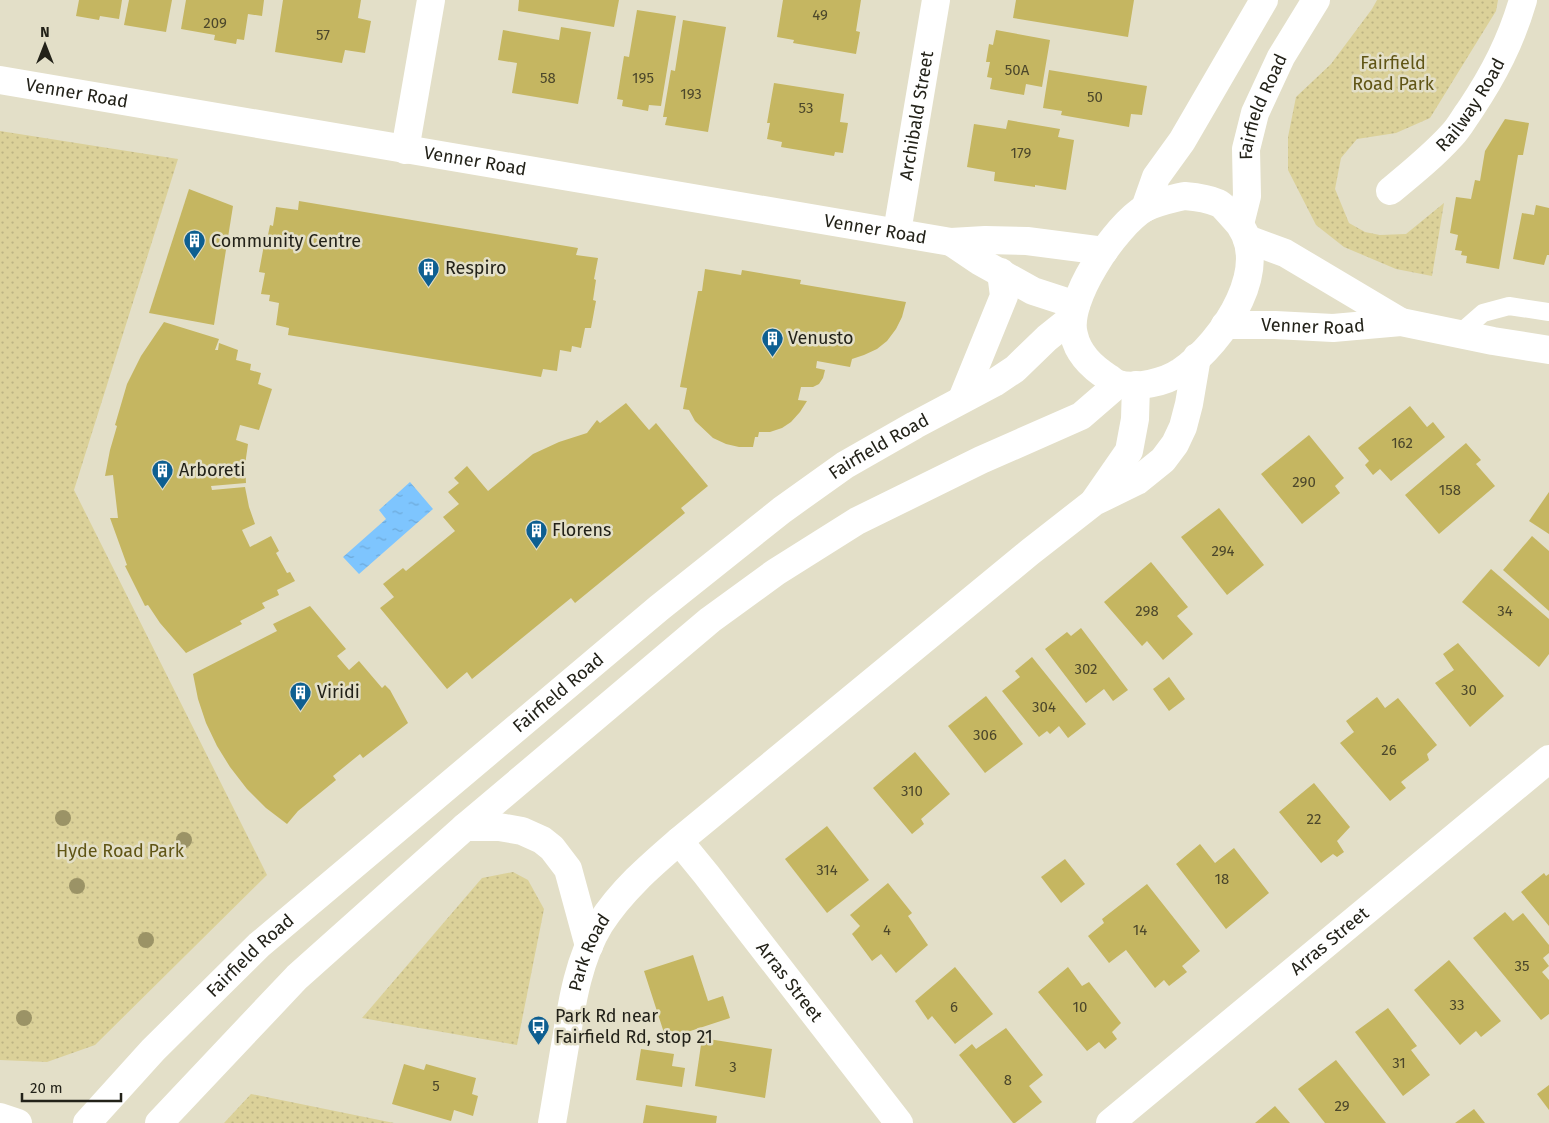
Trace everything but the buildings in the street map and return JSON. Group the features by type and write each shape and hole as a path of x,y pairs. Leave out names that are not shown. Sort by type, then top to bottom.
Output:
{"street":[{"path":"405,150 431,0"},
{"name":"Archibald Street","path":"897,232 936,0"},
{"path":"1145,208 1156,177 1182,140 1264,0"},
{"name":"Fairfield Road","path":"1127,385 1158,382 1180,373 1213,342 1234,312 1248,278 1250,257 1243,231 1247,196 1246,149 1255,113 1281,57 1316,0"},
{"name":"Railway Road","path":"1390,191 1426,162 1454,133 1484,90 1503,56 1523,0"},
{"name":"Venner Road","path":"0,80 951,242 985,240 1027,241 1104,251"},
{"path":"1127,385 1098,372 1083,356 1074,335 1074,311 1081,291 1104,251 1126,222 1145,208 1184,196 1202,198 1219,203 1243,231"},
{"name":"Venner Road","path":"1243,231 1285,253 1401,322"},
{"name":"Venner Road","path":"951,242 1033,291 1074,311"},
{"path":"962,399 1004,296 1001,272"},
{"name":"Fairfield Road","path":"87,1123 153,1050 259,945 659,608 782,510 845,465 914,424 994,383 1015,369 1074,311"},
{"name":"Venner Road","path":"1225,326 1275,325 1333,328 1401,322 1549,350"},
{"path":"679,841 1030,552 1094,502 1137,481 1163,460 1175,444 1189,404 1197,357"},
{"path":"1094,502 1128,451 1133,436 1135,418 1127,385"},
{"path":"159,1123 297,977 464,827 710,620 776,572 857,521 981,460 1081,416 1127,385"},
{"name":"Arras Street","path":"1110,1123 1549,759"},
{"path":"464,827 522,831 542,840 552,848 568,869 589,946"},
{"name":"Park Road","path":"552,1123 574,994 589,946 600,925 629,886 679,841"},
{"name":"Arras Street","path":"679,841 899,1123"},
{"path":"0,1117 18,1123"}],"lane":[{"path":"1459,334 1483,313 1509,306 1549,312"}],"green space":[{"name":"Fairfield Road Park","path":"1377,0 1498,0 1496,11 1430,118 1396,133 1357,139 1341,158 1335,189 1349,223 1365,232 1380,235 1406,234 1444,203 1432,276 1396,269 1344,247 1316,225 1288,170 1288,137 1296,97 1331,64"},
{"name":"Hyde Road Park","path":"0,131 178,159 74,490 267,875 95,1045 47,1062 0,1060"},
{"path":"513,872 528,880 544,909 517,1045 362,1018 482,878"},
{"path":"251,1094 394,1123 224,1123"}],"water":[{"path":"410,482 433,509 359,574 343,557 386,519 379,510"}],"place":[{"name":"Community Centre","path":"195,260"},
{"name":"Respiro","path":"429,287"},
{"name":"Venusto","path":"772,357"},
{"name":"Arboreti","path":"163,489"},
{"name":"Florens","path":"536,549"},
{"name":"Viridi","path":"301,711"},
{"name":"Park Rd near Fairfield Rd, stop 21","path":"539,1045"}]}
